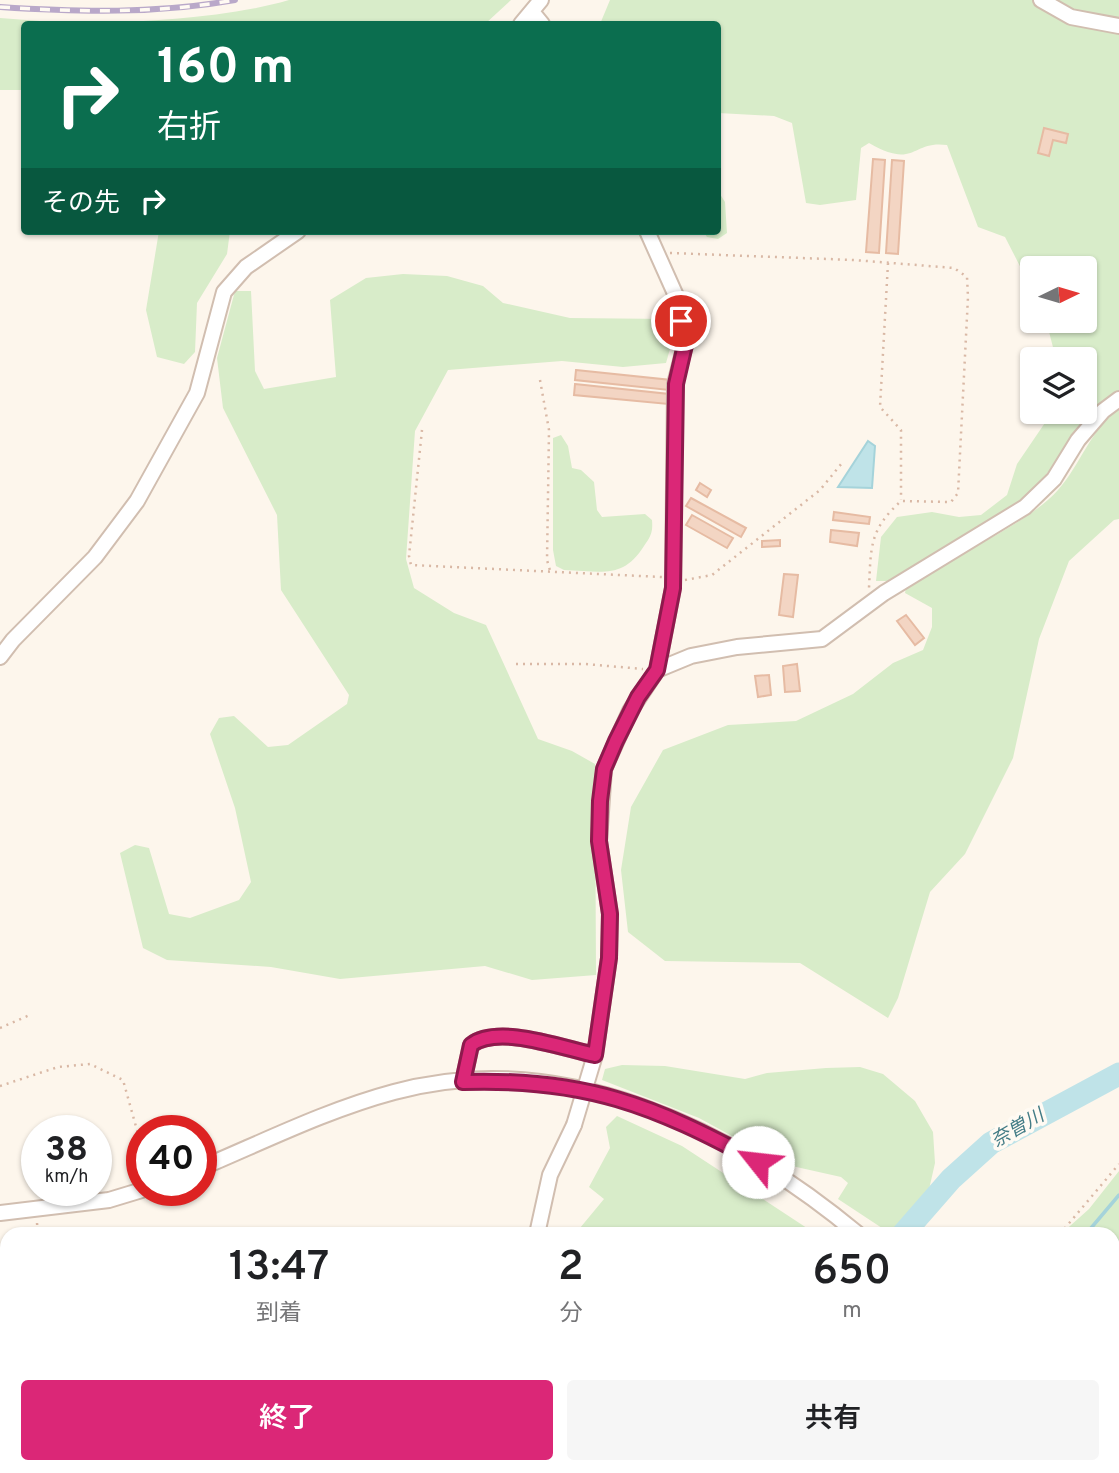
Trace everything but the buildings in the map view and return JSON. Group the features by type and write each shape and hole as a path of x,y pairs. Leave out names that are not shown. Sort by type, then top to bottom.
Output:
{"street":[{"path":"1041,0 1071,17 1119,26"},
{"path":"0,657 13,640 95,557 137,501 197,393 224,292 246,267 292,235"},
{"path":"539,1227 550,1175 574,1125 595,1055 609,958 610,914 599,841 604,769 630,711 657,670 673,581 676,384 685,345 677,298 649,235"},
{"path":"657,670 691,656 737,647 821,639 884,593 1025,508 1054,479 1078,440 1103,411 1119,399"},
{"path":"463,1082 471,1045 482,1037 512,1037 595,1055"},
{"path":"217,1161 309,1120 394,1092 463,1082 516,1080 600,1092 690,1124 801,1188 850,1227"},
{"path":"0,1213 109,1200 126,1195"}],"path":[{"path":"656,253 954,268 967,277 958,493 951,502 901,501 883,517 872,539 867,607"},
{"path":"888,263 880,407 901,430 901,501"},
{"path":"540,380 549,430 547,560 551,573"},
{"path":"422,430 409,555 411,565 663,577 673,581 701,579 712,575 821,490 842,463"},
{"path":"516,663 585,664 657,670"},
{"path":"0,1028 32,1014"},
{"path":"0,1086 58,1067 90,1064 123,1080 133,1115"},
{"path":"1066,1227 1119,1164"}],"green space":[{"path":"289,0 511,0 488,21 139,21 217,14"},
{"path":"610,0 1119,0 1119,393 1097,410 1097,347 1053,347 1049,333 1097,333 1097,256 1020,256 1020,266 1005,237 978,227 947,145 926,146 905,154 896,154 869,143 861,148 856,200 820,205 806,203 792,123 774,116 721,113 721,21 601,21"},
{"path":"0,18 40,21 21,21 21,90 0,90"},
{"path":"721,196 725,202 727,233 718,239 706,235 721,235"},
{"path":"158,235 229,235 227,254 197,303 195,352 184,364 157,357 146,310"},
{"path":"403,274 447,276 483,286 503,303 570,318 669,319 675,331 666,363 623,367 562,361 448,370 415,431 406,559 414,588 454,613 486,625 538,739 572,751 595,764 596,975 532,980 485,966 340,979 271,967 167,960 143,948 120,853 135,845 149,848 169,914 190,918 239,900 251,882 235,808 210,734 219,718 234,716 268,747 288,745 347,704 349,695 281,590 277,515 223,408 217,358 235,291 251,291 255,371 264,389 336,377 330,300 366,278"},
{"path":"1119,409 1119,519 1114,520 1069,561 1039,639 1013,758 965,854 930,892 898,998 888,1018 800,963 665,961 628,932 621,870 631,807 663,750 728,725 796,721 853,694 893,663 923,650 932,627 932,608 905,593 907,583 1008,528 1045,503 1066,480 1100,427"},
{"path":"1044,424 1082,424 1036,489 1010,509 887,581 876,581 881,537 897,517 932,512 959,517 981,515 1007,495 1017,464"},
{"path":"561,435 568,446 572,468 581,470 594,482 597,510 602,517 645,514 652,520 652,531 646,543 636,557 619,569 600,572 564,570 556,566 553,550 553,438"},
{"path":"622,1065 665,1066 745,1079 767,1073 826,1068 860,1067 883,1074 915,1101 933,1132 935,1163 928,1194 897,1227 880,1227 838,1199 848,1183 841,1177 783,1164 699,1118 602,1080 605,1069"},
{"path":"617,1116 682,1146 805,1227 581,1227 604,1199 589,1187 610,1148 606,1127"},
{"path":"1119,1171 1119,1227 1069,1227 1089,1209"}],"water":[{"path":"868,441 875,446 872,488 838,487"}],"waterway":[{"name":"奈曽川","path":"909,1227 951,1179 991,1143 1119,1074"},
{"path":"1092,1227 1119,1195"}],"railway":[{"path":"0,7 118,11 176,8 235,0"}],"route":[{"path":"681,321 685,345 676,384 673,588 657,670 638,697 616,741 604,769 600,801 599,841 610,914 609,958 595,1055 512,1037 482,1037 471,1045 463,1082 516,1080 600,1092 690,1124 758,1162"}]}
